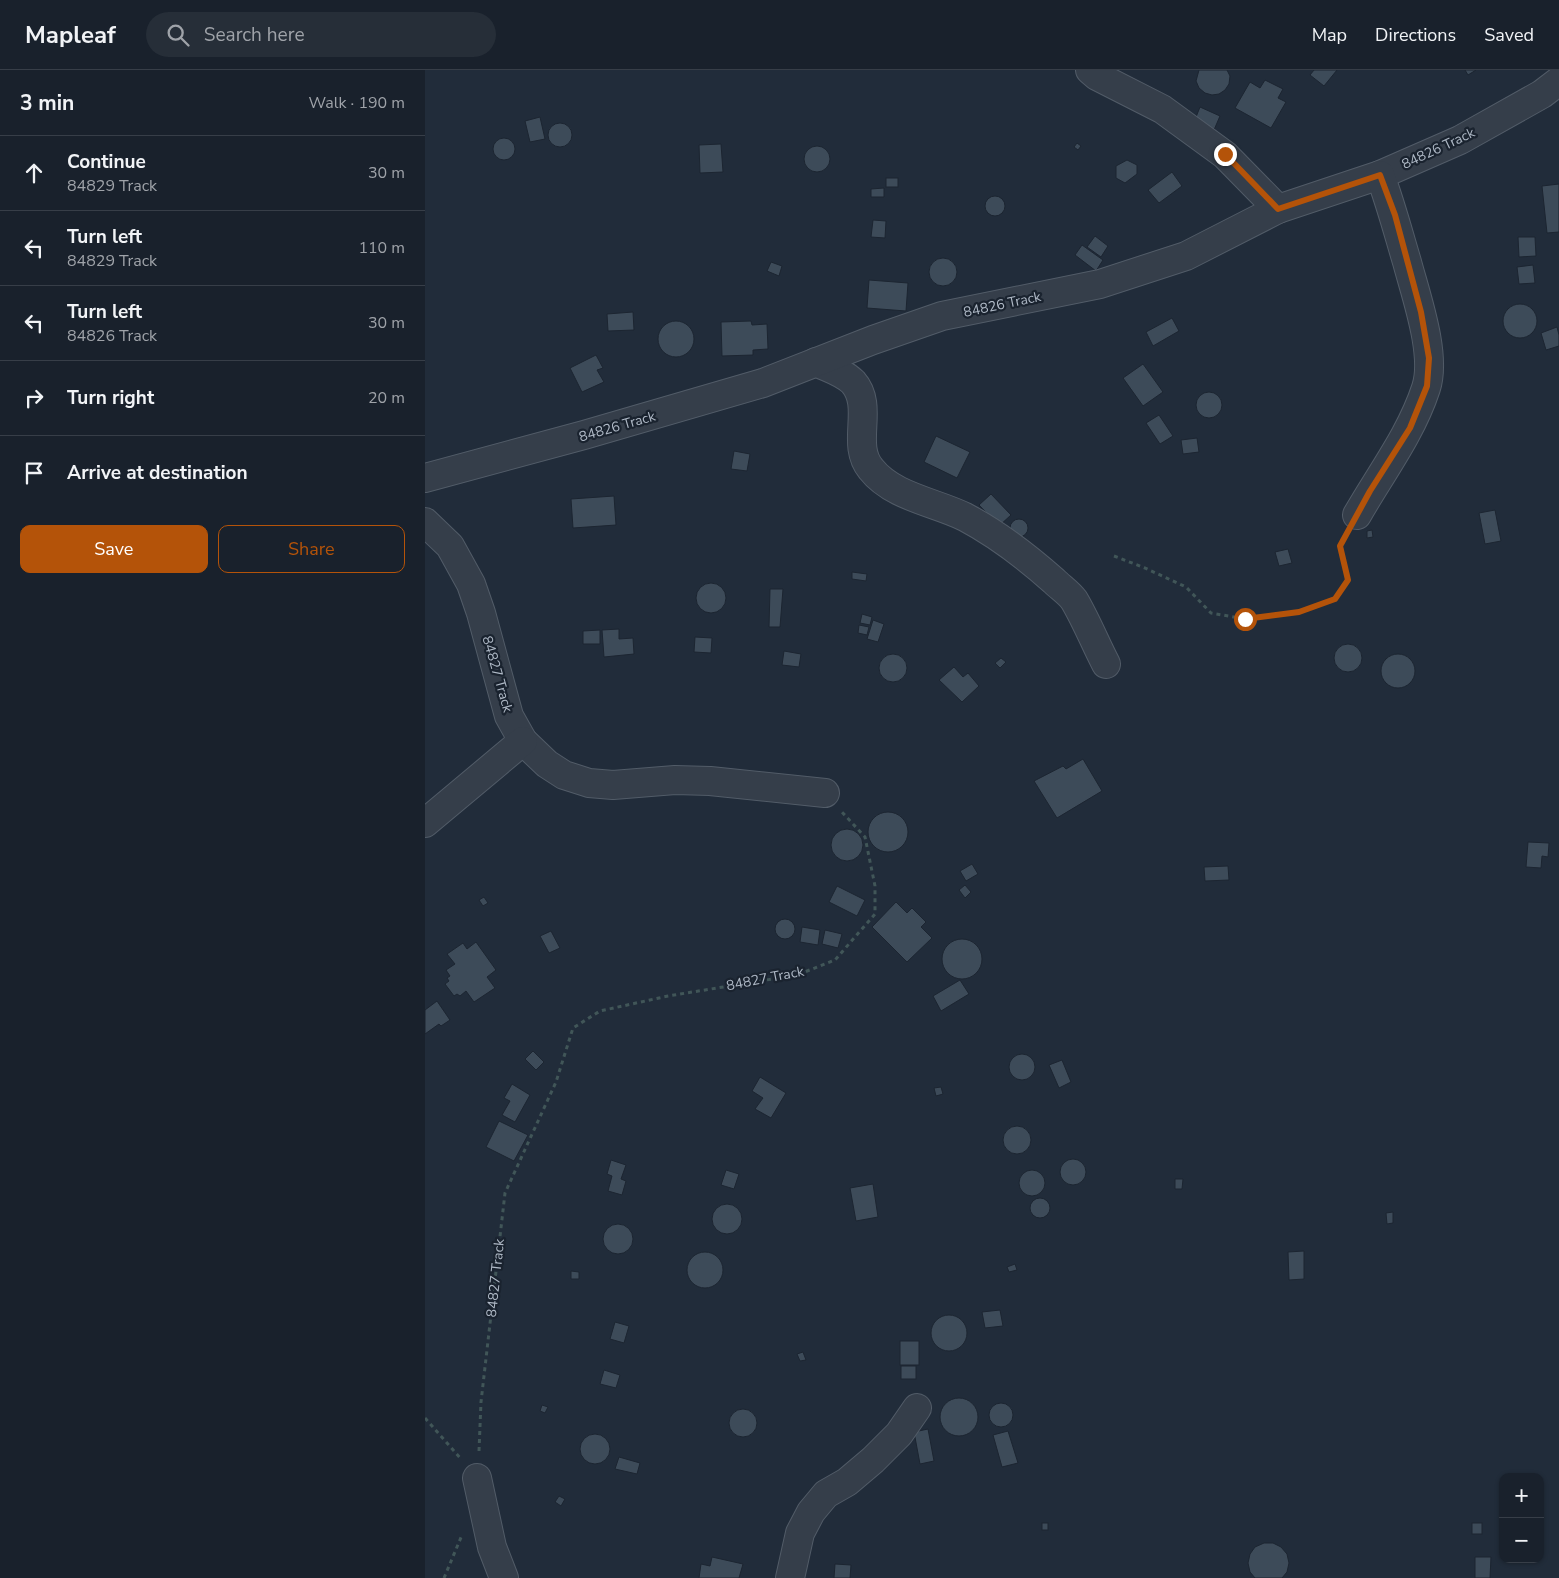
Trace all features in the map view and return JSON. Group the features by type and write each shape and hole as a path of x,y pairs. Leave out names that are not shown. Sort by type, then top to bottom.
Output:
{"street":[{"path":"1090,70 1097,76 1162,110 1225,154 1278,209"},
{"name":"84826 Track","path":"425,478 584,435 763,383 873,340 942,316 1100,284 1186,256 1278,209 1380,175 1460,140 1542,94 1559,81"},
{"path":"1357,515 1410,428 1427,386 1429,358 1421,312 1395,215 1380,175"},
{"path":"816,362 842,374 852,382 861,394 863,406 862,446 865,460 871,469 880,478 909,496 964,517 1025,555 1073,598 1106,664"},
{"name":"84827 Track","path":"425,522 450,546 471,584 481,613 509,716 523,741 547,764 564,775 589,783 613,785 675,780 709,781 825,793"},
{"path":"425,823 523,741"},
{"path":"790,1578 800,1532 811,1512 826,1494 847,1482 873,1460 899,1434 917,1408"},
{"path":"477,1478 492,1546 503,1578"}],"path":[{"path":"1115,556 1186,587 1211,613 1245,619 1299,612 1335,599 1348,580 1340,546 1357,515"},
{"name":"84827 Track","path":"477,1478 481,1402 505,1193 556,1082 573,1028 599,1010 685,993 797,975 835,960 875,914 875,886 865,837 825,793"},
{"path":"425,1418 477,1478"},
{"path":"444,1578 462,1534"}],"building":[{"path":"1199,70 1227,70 1230,76 1229,84 1219,94 1205,93 1199,88 1196,81"},
{"path":"1314,70 1337,70 1324,86 1310,75"},
{"path":"1465,70 1476,70 1468,75"},
{"path":"1265,80 1283,89 1278,98 1286,102 1271,128 1235,108 1250,82 1260,88"},
{"path":"1200,107 1220,116 1214,130 1194,122"},
{"path":"540,117 545,139 530,142 525,121"},
{"path":"560,123 569,126 572,135 569,144 560,147 551,144 548,135 551,126"},
{"path":"504,138 512,141 515,149 512,157 504,160 496,157 493,149 496,141"},
{"path":"1077,143 1081,146 1078,150 1074,147"},
{"path":"721,144 723,172 700,173 699,145"},
{"path":"817,146 826,150 830,159 826,168 817,172 808,168 804,159 808,150"},
{"path":"1127,160 1137,165 1137,174 1125,183 1116,178 1116,166"},
{"path":"1172,172 1182,186 1159,203 1148,190"},
{"path":"886,178 898,178 898,187 886,187"},
{"path":"1559,184 1559,232 1547,233 1542,186"},
{"path":"884,188 884,197 871,197 871,189"},
{"path":"995,196 1002,199 1005,206 1002,213 995,216 988,213 985,206 988,199"},
{"path":"873,220 886,221 885,238 871,237"},
{"path":"1095,236 1108,246 1101,257 1087,247"},
{"path":"1518,237 1535,237 1536,256 1519,257"},
{"path":"1082,245 1103,260 1096,271 1075,255"},
{"path":"943,258 953,262 957,272 953,282 943,286 933,282 929,272 933,262"},
{"path":"771,262 782,266 779,276 767,271"},
{"path":"1533,265 1535,283 1519,284 1517,267"},
{"path":"869,280 908,283 906,311 867,308"},
{"path":"1520,304 1532,309 1537,321 1532,333 1520,338 1508,333 1503,321 1508,309"},
{"path":"633,312 634,330 608,331 607,314"},
{"path":"1172,318 1179,331 1153,346 1146,332"},
{"path":"676,321 683,322 689,326 693,332 693,346 689,352 683,356 676,357 669,356 663,352 659,346 658,339 659,332 663,326 669,322"},
{"path":"751,321 752,325 767,324 768,349 753,350 753,355 722,356 721,322"},
{"path":"1557,327 1559,346 1546,350 1541,333"},
{"path":"596,355 603,368 597,370 604,382 582,392 570,368"},
{"path":"1143,364 1163,392 1143,406 1123,378"},
{"path":"1209,392 1218,396 1222,405 1218,414 1209,418 1200,414 1196,405 1200,396"},
{"path":"1159,415 1173,436 1160,444 1146,423"},
{"path":"936,436 970,452 957,478 924,462"},
{"path":"1197,438 1199,452 1183,454 1181,440"},
{"path":"734,451 750,454 747,471 731,469"},
{"path":"991,494 1011,515 999,526 979,505"},
{"path":"614,496 616,525 573,528 571,499"},
{"path":"1495,510 1501,541 1485,544 1479,513"},
{"path":"1015,519 1023,519 1028,524 1026,535 1015,537 1010,532 1010,524"},
{"path":"1372,530 1373,537 1367,538 1367,531"},
{"path":"1288,549 1292,563 1279,566 1275,552"},
{"path":"852,572 867,574 866,581 852,579"},
{"path":"711,583 717,584 725,592 725,604 717,612 711,613 705,612 697,604 696,598 697,592 705,584"},
{"path":"770,589 783,589 780,627 769,627"},
{"path":"862,614 872,617 870,625 860,623"},
{"path":"873,620 884,624 878,642 867,639"},
{"path":"859,625 869,627 867,635 858,633"},
{"path":"619,629 619,639 633,638 634,654 604,657 602,630"},
{"path":"600,630 600,644 583,644 583,631"},
{"path":"695,637 712,638 711,653 694,652"},
{"path":"1348,644 1358,648 1362,658 1358,668 1348,672 1338,668 1334,658 1338,648"},
{"path":"784,651 801,654 799,667 782,665"},
{"path":"893,654 903,658 907,668 903,678 893,682 883,678 879,668 883,658"},
{"path":"1398,654 1405,655 1410,659 1414,664 1414,678 1410,683 1405,687 1398,688 1391,687 1386,683 1382,678 1381,671 1382,664 1386,659 1391,655"},
{"path":"1001,658 1006,662 1000,668 995,663"},
{"path":"954,667 963,677 968,673 979,686 962,702 939,680"},
{"path":"1083,759 1102,791 1057,818 1034,781 1063,766 1066,769"},
{"path":"884,812 892,812 899,815 905,821 908,832 905,843 899,849 892,852 884,852 877,849 871,843 868,836 868,828 871,821 877,815"},
{"path":"847,829 853,830 858,834 862,839 862,851 858,856 853,860 847,861 841,860 836,856 832,851 831,845 832,839 836,834 841,830"},
{"path":"1528,842 1549,843 1548,857 1542,856 1541,868 1526,867"},
{"path":"972,864 978,874 966,881 960,871"},
{"path":"1228,866 1229,880 1205,881 1204,867"},
{"path":"965,885 971,892 965,898 959,890"},
{"path":"837,886 865,900 857,916 829,902"},
{"path":"484,897 488,903 483,906 479,900"},
{"path":"896,902 907,913 912,908 926,922 921,927 932,938 907,962 872,927"},
{"path":"781,919 789,919 795,925 795,933 789,939 781,939 775,933 775,925"},
{"path":"802,927 820,930 818,945 800,942"},
{"path":"825,930 842,934 838,948 822,944"},
{"path":"551,931 560,948 549,953 540,936"},
{"path":"962,939 976,945 982,959 976,973 962,979 948,973 942,959 948,945"},
{"path":"476,942 496,970 487,977 495,988 474,1002 466,991 460,996 457,994 454,996 445,984 449,981 447,978 450,976 446,970 455,964 447,954 463,943 467,949"},
{"path":"960,980 969,994 941,1011 933,996"},
{"path":"437,1001 450,1020 441,1026 439,1024 425,1034 425,1010"},
{"path":"533,1051 544,1062 536,1070 525,1059"},
{"path":"1022,1054 1031,1058 1035,1067 1031,1076 1022,1080 1013,1076 1009,1067 1013,1058"},
{"path":"1062,1060 1071,1082 1059,1088 1049,1065"},
{"path":"760,1077 786,1093 771,1118 755,1109 763,1098 752,1091"},
{"path":"512,1084 530,1095 515,1122 502,1115 510,1101 504,1098"},
{"path":"941,1087 943,1094 936,1096 934,1088"},
{"path":"499,1121 528,1135 514,1161 486,1147"},
{"path":"1017,1126 1027,1130 1031,1140 1027,1150 1017,1154 1007,1150 1003,1140 1007,1130"},
{"path":"1073,1159 1082,1163 1086,1172 1082,1181 1073,1185 1064,1181 1060,1172 1064,1163"},
{"path":"611,1160 626,1165 621,1179 626,1181 622,1195 608,1191 612,1176 607,1174"},
{"path":"726,1170 739,1174 734,1189 721,1185"},
{"path":"1032,1170 1041,1174 1045,1183 1041,1192 1032,1196 1023,1192 1019,1183 1023,1174"},
{"path":"1175,1179 1183,1179 1182,1189 1175,1189"},
{"path":"873,1184 878,1217 856,1221 850,1188"},
{"path":"1040,1198 1047,1201 1050,1208 1047,1215 1040,1218 1033,1215 1030,1208 1033,1201"},
{"path":"727,1204 737,1209 742,1219 737,1229 727,1234 717,1229 712,1219 717,1209"},
{"path":"1393,1212 1393,1223 1387,1224 1386,1213"},
{"path":"618,1224 629,1228 633,1239 629,1250 618,1254 607,1250 603,1239 607,1228"},
{"path":"1304,1251 1304,1279 1289,1280 1288,1252"},
{"path":"705,1252 712,1253 718,1257 722,1263 722,1277 718,1283 712,1287 705,1288 698,1287 692,1283 688,1277 687,1270 688,1263 692,1257 698,1253"},
{"path":"1015,1264 1017,1270 1009,1272 1007,1267"},
{"path":"571,1271 579,1272 579,1279 571,1279"},
{"path":"1000,1310 1003,1326 985,1328 982,1312"},
{"path":"949,1315 962,1320 967,1333 962,1346 949,1351 936,1346 931,1333 936,1320"},
{"path":"615,1322 629,1326 624,1343 610,1339"},
{"path":"900,1341 919,1341 919,1365 900,1365"},
{"path":"803,1352 806,1360 800,1361 797,1354"},
{"path":"901,1366 916,1366 916,1379 901,1379"},
{"path":"604,1370 620,1375 616,1388 600,1384"},
{"path":"959,1398 973,1403 978,1417 973,1431 959,1436 945,1431 940,1417 945,1403"},
{"path":"1001,1403 1009,1407 1013,1415 1009,1423 1001,1427 993,1423 989,1415 993,1407"},
{"path":"542,1405 548,1407 545,1413 540,1411"},
{"path":"743,1409 753,1413 757,1423 753,1433 743,1437 733,1433 729,1423 733,1413"},
{"path":"928,1429 934,1461 920,1464 914,1432"},
{"path":"1008,1431 1018,1463 1002,1467 993,1435"},
{"path":"595,1434 606,1438 610,1449 606,1460 595,1464 584,1460 580,1449 584,1438"},
{"path":"619,1457 640,1463 637,1474 615,1469"},
{"path":"559,1496 565,1499 561,1506 555,1502"},
{"path":"1042,1523 1048,1523 1048,1530 1042,1530"},
{"path":"1472,1523 1482,1523 1482,1534 1472,1534"},
{"path":"1264,1543 1273,1543 1281,1547 1287,1554 1289,1563 1287,1572 1282,1578 1255,1578 1250,1572 1248,1563 1250,1554 1255,1547"},
{"path":"712,1557 743,1564 739,1578 699,1578 701,1564 710,1566"},
{"path":"1475,1557 1491,1557 1490,1578 1475,1578"},
{"path":"835,1564 851,1565 850,1578 834,1578"}],"route":[{"path":"1225,154 1278,209 1380,175 1395,215 1421,312 1429,358 1427,386 1410,428 1370,491 1340,546 1348,580 1335,599 1299,612 1245,619"}]}
